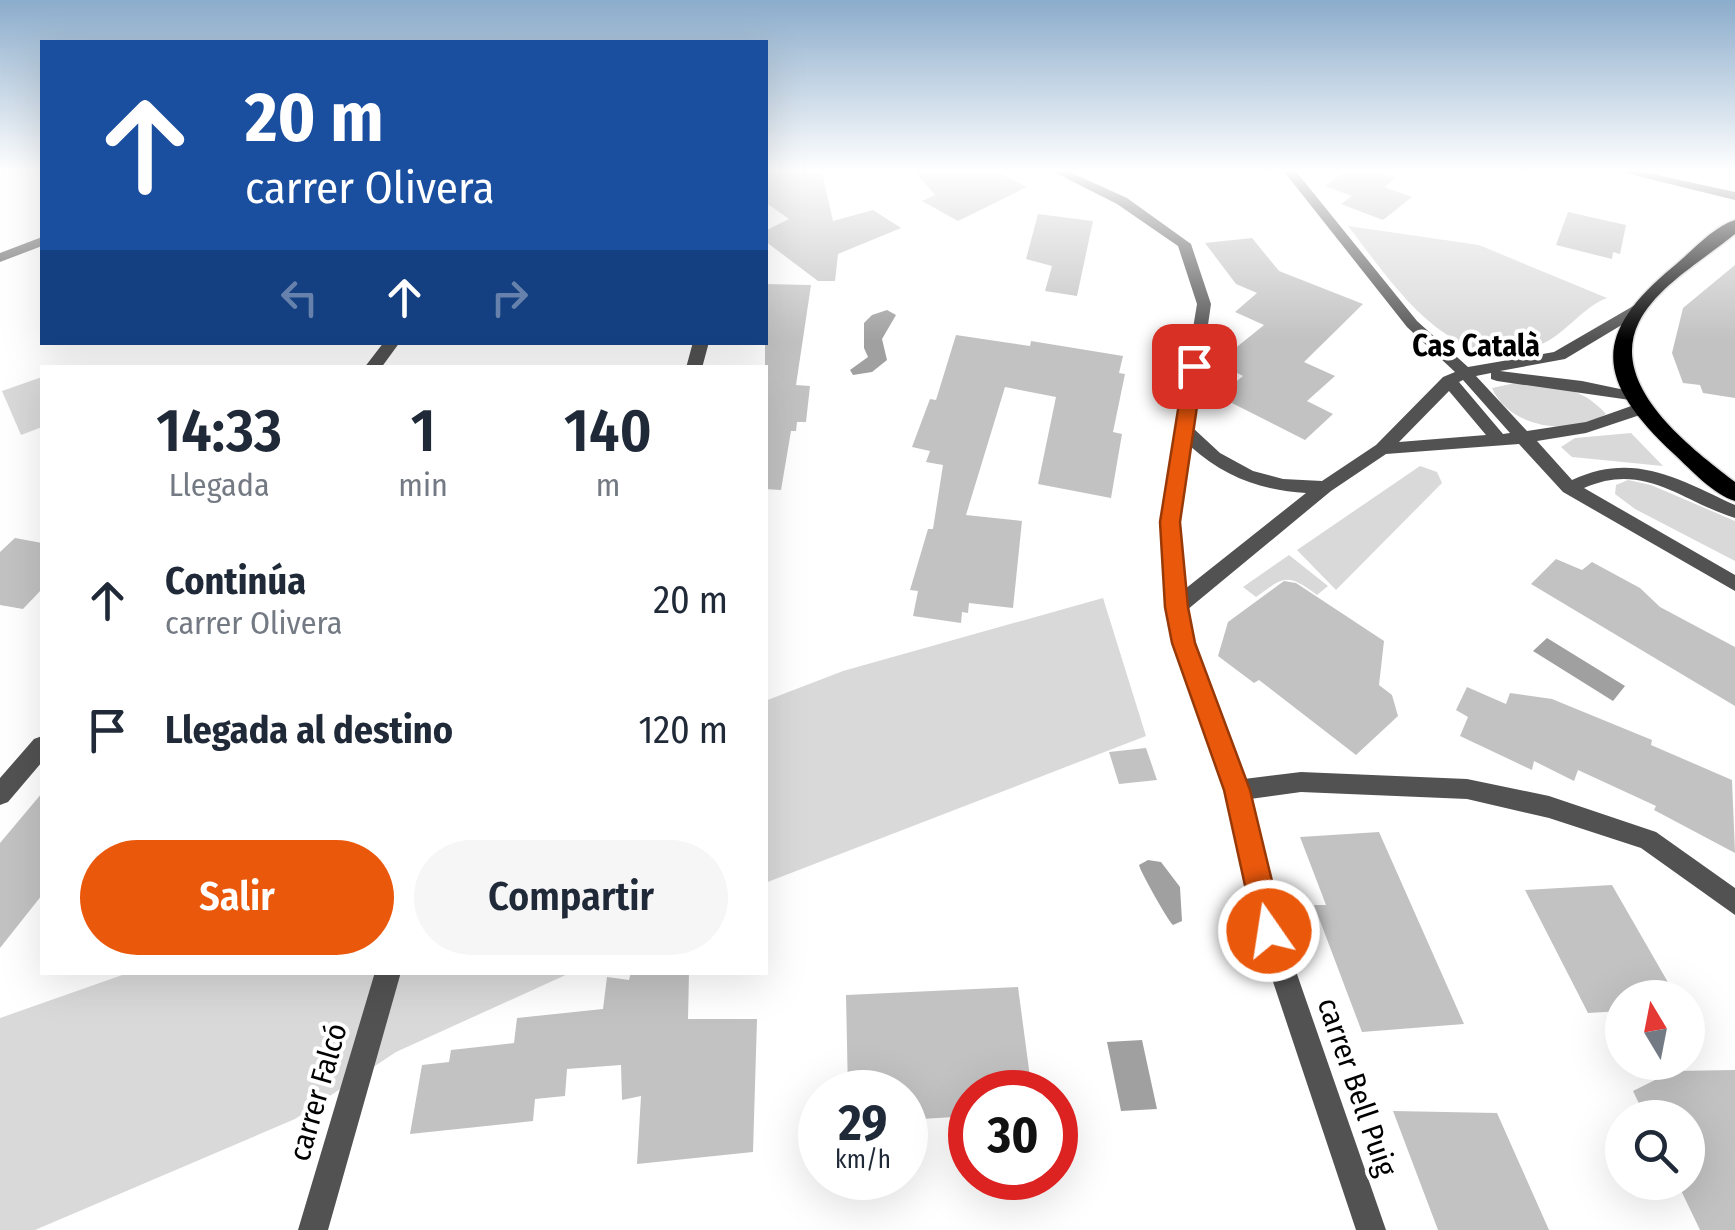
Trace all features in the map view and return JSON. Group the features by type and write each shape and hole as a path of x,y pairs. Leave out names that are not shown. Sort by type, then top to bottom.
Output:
{"main road":[{"path":"1733,226 1640,308 1622,338 1624,369 1641,404 1701,466 1735,493"}],"street":[{"name":"carrer Bell Puig","path":"1159,226 1184,244 1204,304 1170,522 1184,643 1237,790 1269,931 1371,1230"},
{"path":"1334,226 1458,377 1523,436 1569,488 1735,584"},
{"path":"0,258 40,243"},
{"path":"1177,607 1325,486 1382,449 1458,377 1559,356 1640,308"},
{"path":"374,365 391,345"},
{"path":"1458,377 1582,386 1641,404"},
{"path":"1458,377 1498,439"},
{"path":"1382,449 1498,439 1620,421 1641,404"},
{"path":"1183,428 1210,457 1242,475 1286,488 1325,486"},
{"path":"1569,488 1592,474 1620,469 1644,473 1735,512"},
{"path":"0,795 40,748"},
{"path":"1237,790 1302,782 1484,792 1648,840 1735,903"},
{"name":"carrer Falcó","path":"313,1230 387,975"}],"shaded area":[{"path":"1348,226 1479,245 1607,298 1544,343 1512,352 1482,350 1455,340 1430,322"},
{"path":"887,310 896,315 882,339 887,360 872,372 853,375 850,370 868,357 864,323 872,315"},
{"path":"40,378 40,428 21,435 2,391"},
{"path":"1515,383 1576,392 1606,414 1576,425 1542,425 1526,420 1500,402 1492,388"},
{"path":"1631,433 1663,466 1572,457 1561,447 1575,438"},
{"path":"1420,466 1437,472 1442,483 1336,590 1297,550"},
{"path":"1628,480 1651,485 1735,521 1735,561 1635,509 1615,494 1616,485"},
{"path":"1289,555 1328,586 1317,595 1286,580 1256,597 1243,587"},
{"path":"1103,598 1146,736 768,882 768,700 843,671"},
{"path":"1547,638 1625,686 1613,701 1533,651"},
{"path":"1148,860 1161,862 1180,887 1182,921 1173,925 1154,896 1139,865"},
{"path":"122,975 566,975 396,1052 295,1119 35,1230 0,1230 0,1018"},
{"path":"1142,1040 1157,1109 1121,1111 1107,1042"}],"building":[{"path":"774,226 901,228 838,254 835,281 818,281 768,243 768,230"},
{"path":"1035,226 1092,226 1077,296 1045,291 1052,266 1026,259"},
{"path":"1563,226 1626,226 1620,254 1613,252 1612,259 1556,245"},
{"path":"1252,238 1279,271 1363,304 1304,362 1335,376 1307,401 1333,414 1305,440 1218,396 1243,376 1217,363 1264,325 1235,312 1257,293 1236,284 1205,243"},
{"path":"1735,265 1735,398 1703,393 1700,385 1683,383 1672,353 1683,308"},
{"path":"768,284 811,285 796,385 810,386 806,422 797,422 796,431 791,431 781,490 768,489"},
{"path":"956,335 1030,346 1031,341 1123,356 1119,373 1125,374 1113,432 1122,434 1111,498 1038,484 1056,397 1005,387 966,515 1022,521 1013,608 969,603 968,613 962,612 961,623 913,616 918,591 910,590 928,529 933,529 943,465 926,462 930,451 912,447 930,399 936,400"},
{"path":"15,538 40,543 40,591 23,609 0,605 0,552"},
{"path":"1556,559 1582,570 1592,562 1640,588 1660,607 1735,647 1735,706 1531,584"},
{"path":"1284,581 1296,583 1384,641 1379,685 1392,695 1398,716 1356,755 1259,680 1254,683 1218,656 1228,622"},
{"path":"1467,687 1506,704 1510,693 1552,699 1652,740 1651,745 1732,780 1735,853 1654,810 1656,806 1578,770 1574,781 1534,761 1532,770 1460,736 1468,717 1456,710"},
{"path":"1146,748 1157,780 1119,784 1109,752"},
{"path":"40,795 40,898 0,948 0,843"},
{"path":"1379,832 1464,1024 1362,1032 1314,905 1326,905 1300,837"},
{"path":"1612,885 1667,980 1605,980 1605,1012 1588,1013 1525,890"},
{"path":"630,975 689,975 688,1019 757,1019 753,1152 637,1164 641,1096 622,1100 621,1065 567,1069 565,1096 535,1099 533,1121 410,1134 422,1065 449,1062 451,1050 514,1043 517,1018 603,1009 607,977 629,980"},
{"path":"1018,987 1029,1070 948,1070 948,1117 928,1119 928,1070 848,1070 846,995"},
{"path":"1705,1070 1735,1070 1735,1230 1700,1230 1686,1200 1705,1200 1705,1100 1637,1100 1633,1091 1655,1080 1705,1080"},
{"path":"1393,1111 1497,1113 1549,1230 1438,1230"}],"district":[{"name":"Cas Català","path":"1476,346"}],"route":[{"path":"1194,366 1170,522 1177,607 1184,643 1237,790 1269,931"}]}
